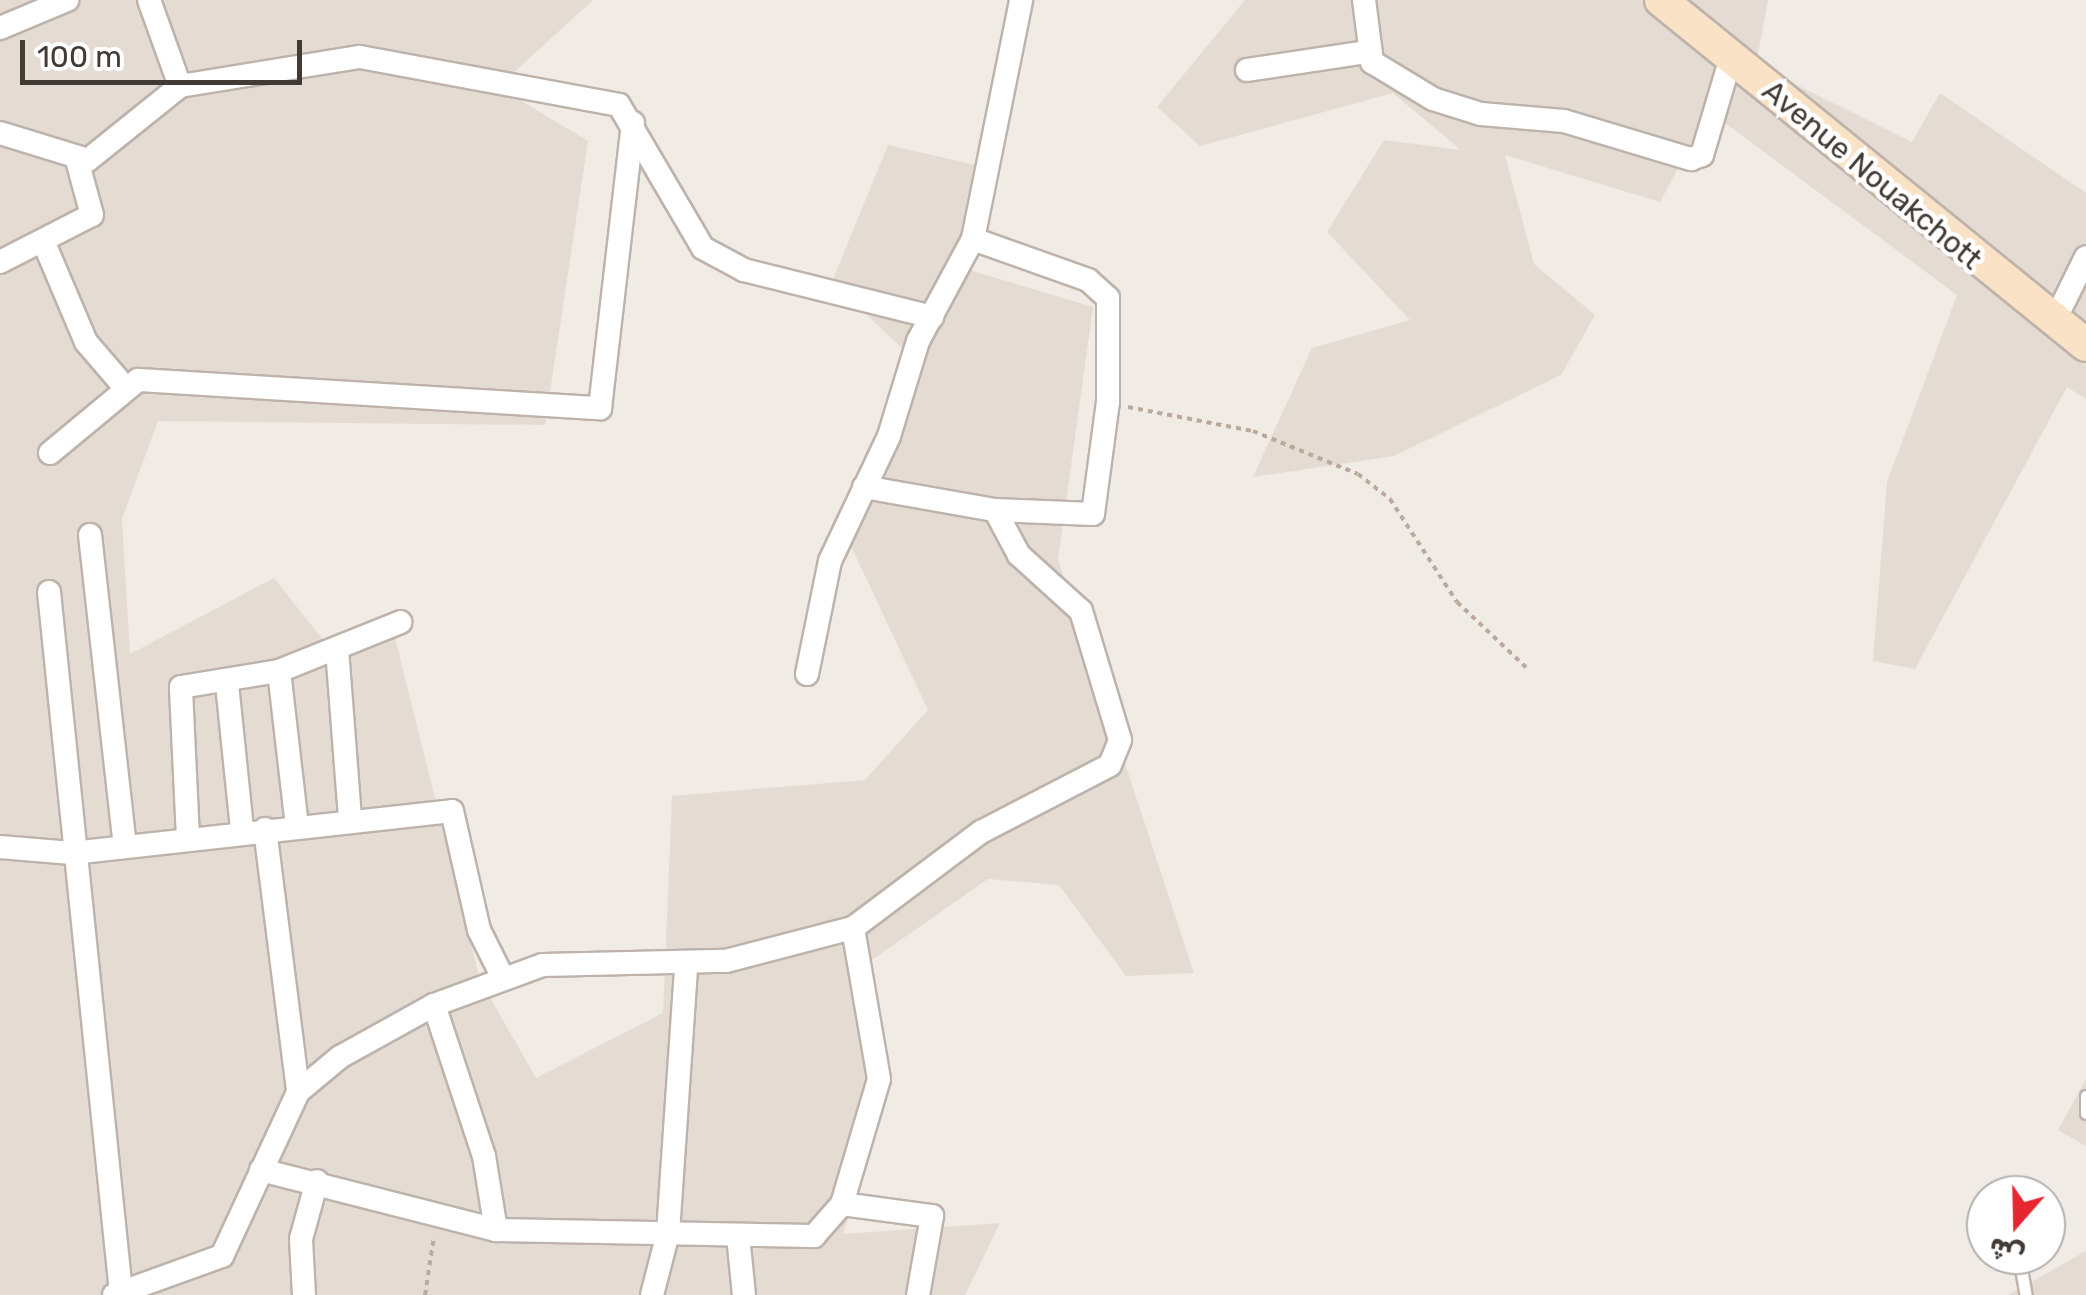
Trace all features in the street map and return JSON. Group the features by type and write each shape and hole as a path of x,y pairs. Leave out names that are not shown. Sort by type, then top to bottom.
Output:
{"street":[{"path":"0,28 67,0"},
{"path":"149,0 180,86"},
{"path":"807,674 830,561 864,488 932,316 973,239 1021,0"},
{"path":"1364,0 1368,52"},
{"name":"Avenue Nouakchott","path":"1661,0 2086,345"},
{"path":"1247,70 1368,52 1450,106 1564,121 1691,159 1702,155 1731,58"},
{"path":"0,133 78,160 98,156 180,86 385,58 476,84 618,105 633,120 703,248 744,270 932,316"},
{"path":"50,454 123,385 600,408 633,120"},
{"path":"0,262 44,243 92,215 78,160"},
{"path":"864,488 996,510 1093,514 1108,402 1105,291 973,239"},
{"path":"44,243 86,342 123,385"},
{"path":"2054,322 2086,257"},
{"path":"49,592 117,1294 222,1256 298,1092 340,1057 434,1005 502,976 559,962 686,966 854,928 981,832 1092,778 1120,750 1081,611 1019,555 996,510"},
{"path":"90,535 125,847"},
{"path":"188,838 179,693 185,684 227,684 279,671 402,622"},
{"path":"337,649 350,820"},
{"path":"279,671 297,827"},
{"path":"227,684 298,1092"},
{"path":"0,847 72,853 253,830 456,813 478,930 502,976"},
{"path":"261,1170 317,1181 496,1230 814,1236 842,1204 875,1105 880,1049 854,928"},
{"path":"652,1295 668,1233 686,966"},
{"path":"434,1005 484,1156 496,1230"},
{"path":"304,1295 301,1239 317,1181"},
{"path":"842,1204 932,1216 918,1295"},
{"path":"738,1236 744,1295"}],"lane":[{"path":"2086,1096 2086,1113"}],"path":[{"path":"1108,402 1253,431 1358,474 1390,499 1457,602 1530,671"},
{"path":"425,1295 438,1217"}],"shaded area":[{"path":"0,0 593,0 498,87 588,141 545,425 158,421 122,519 130,654 274,578 328,646 395,637 480,980 536,1078 663,1013 672,796 865,780 928,710 851,546 904,350 832,282 888,145 980,166 959,267 1093,307 1058,560 1194,973 1126,976 1059,885 988,879 869,962 888,1085 843,1234 1000,1223 965,1295 0,1295"},
{"path":"1245,0 1768,0 1756,65 1912,142 1940,93 2086,193 2086,399 2067,387 1915,669 1873,661 1887,482 1957,295 1709,111 1660,202 1505,155 1534,264 1595,315 1561,375 1394,456 1253,477 1312,348 1410,320 1327,232 1384,140 1461,150 1393,93 1200,146 1157,107"},
{"path":"2086,1079 2086,1146 2058,1130"},
{"path":"2086,1251 2086,1295 2008,1295 2043,1275 2066,1275 2066,1262"}]}
